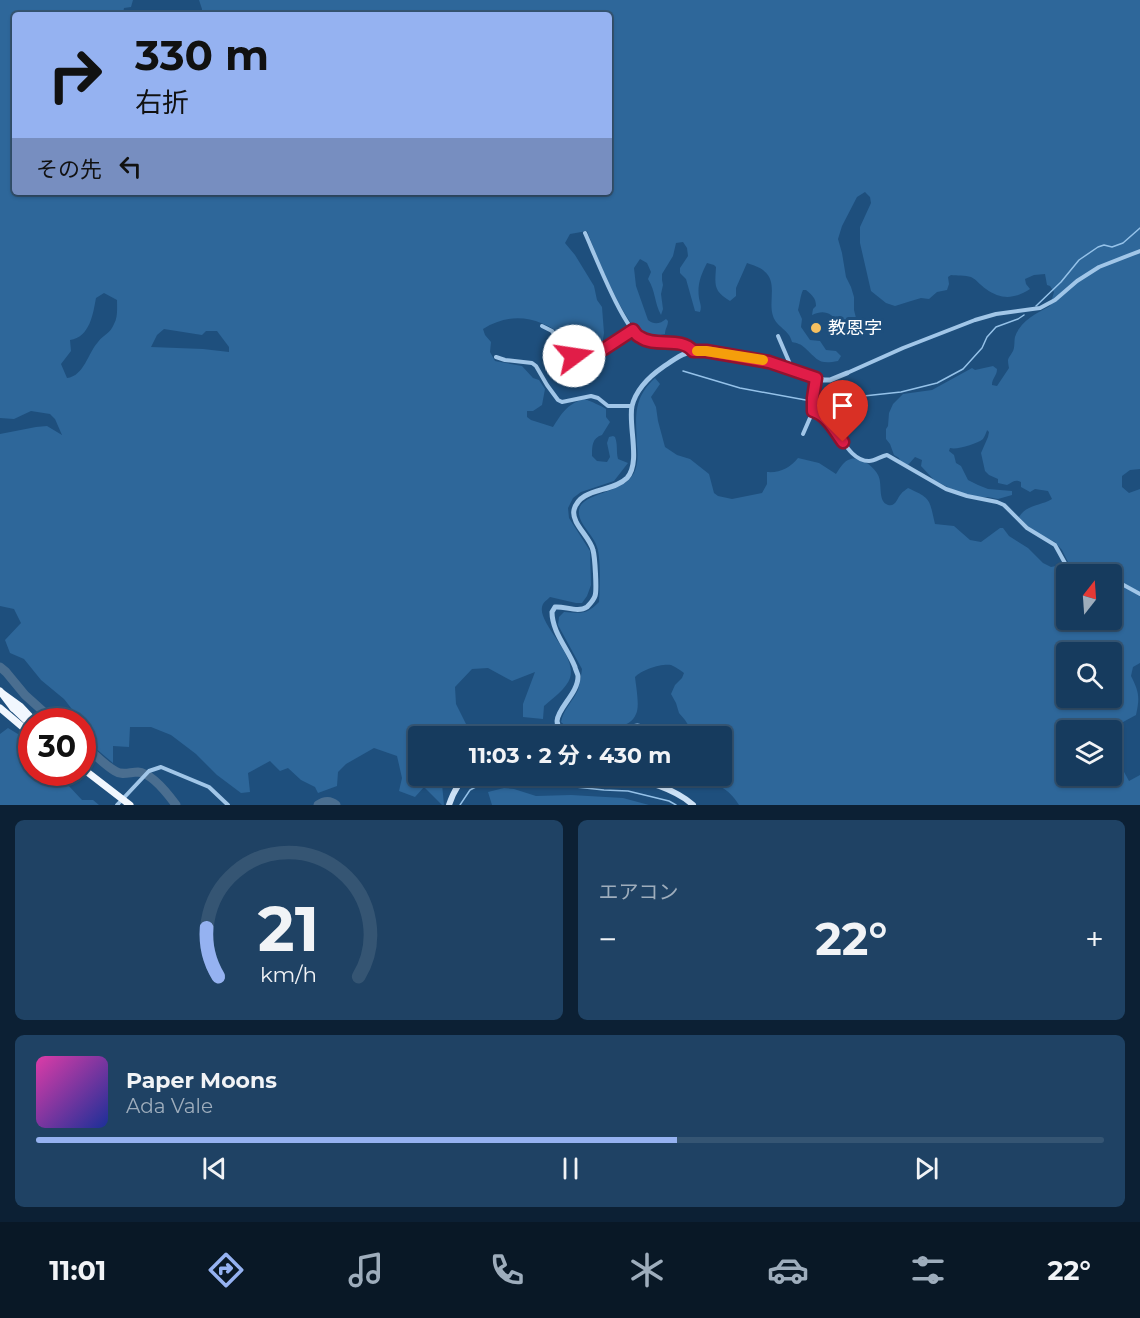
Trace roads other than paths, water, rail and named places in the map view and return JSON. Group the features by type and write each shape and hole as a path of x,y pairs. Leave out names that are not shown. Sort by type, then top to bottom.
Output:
{"highway":[{"path":"0,691 18,712"},
{"path":"0,691 23,708"},
{"path":"0,708 18,723"},
{"path":"96,779 119,802 130,805"}],"main road":[{"path":"449,805 458,786"},
{"path":"657,786 667,789 693,805"}],"street":[{"path":"585,233 615,300 633,330 648,341 682,344 693,351"},
{"path":"558,726 557,718 576,686 578,675 552,623 552,612 555,607 580,609 588,607 596,596 593,550 588,538 576,522 574,511 577,503 584,496 612,487 626,478 630,472 633,461 632,406 644,384 660,369 678,356 693,351 706,351 769,362 816,378 830,380 975,320 996,314 1040,308 1055,300 1077,280 1099,267 1140,251"},
{"path":"542,326 552,331 567,353 574,356 604,349 633,330"},
{"path":"778,336 790,364 790,370"},
{"path":"496,357 532,363 560,401 591,396 598,398 608,406 632,406"},
{"path":"803,434 813,411 816,378"},
{"path":"813,411 818,412 834,426 843,442 859,458 868,461 887,455 946,489 1004,505 1027,528 1055,545 1065,564"},
{"path":"1122,585 1140,594"},
{"path":"119,802 149,771 161,767 209,787 228,805"}],"waterway":[{"path":"1036,306 1061,282 1079,260 1098,247 1104,245 1112,247 1123,243 1140,228"},
{"path":"817,401 901,392 937,383 963,369 982,348 987,337 996,327 1024,315"},
{"path":"683,371 740,388 811,401"},
{"path":"0,667 39,708"},
{"path":"96,756 106,765 123,774 138,772 149,776 176,805"},
{"path":"460,805 470,790 485,782 496,780 528,780 547,787 566,786 628,791 669,801 676,805"},
{"path":"318,805 327,801 336,805"}],"place":[{"name":"教恩字","path":"816,328"}]}
